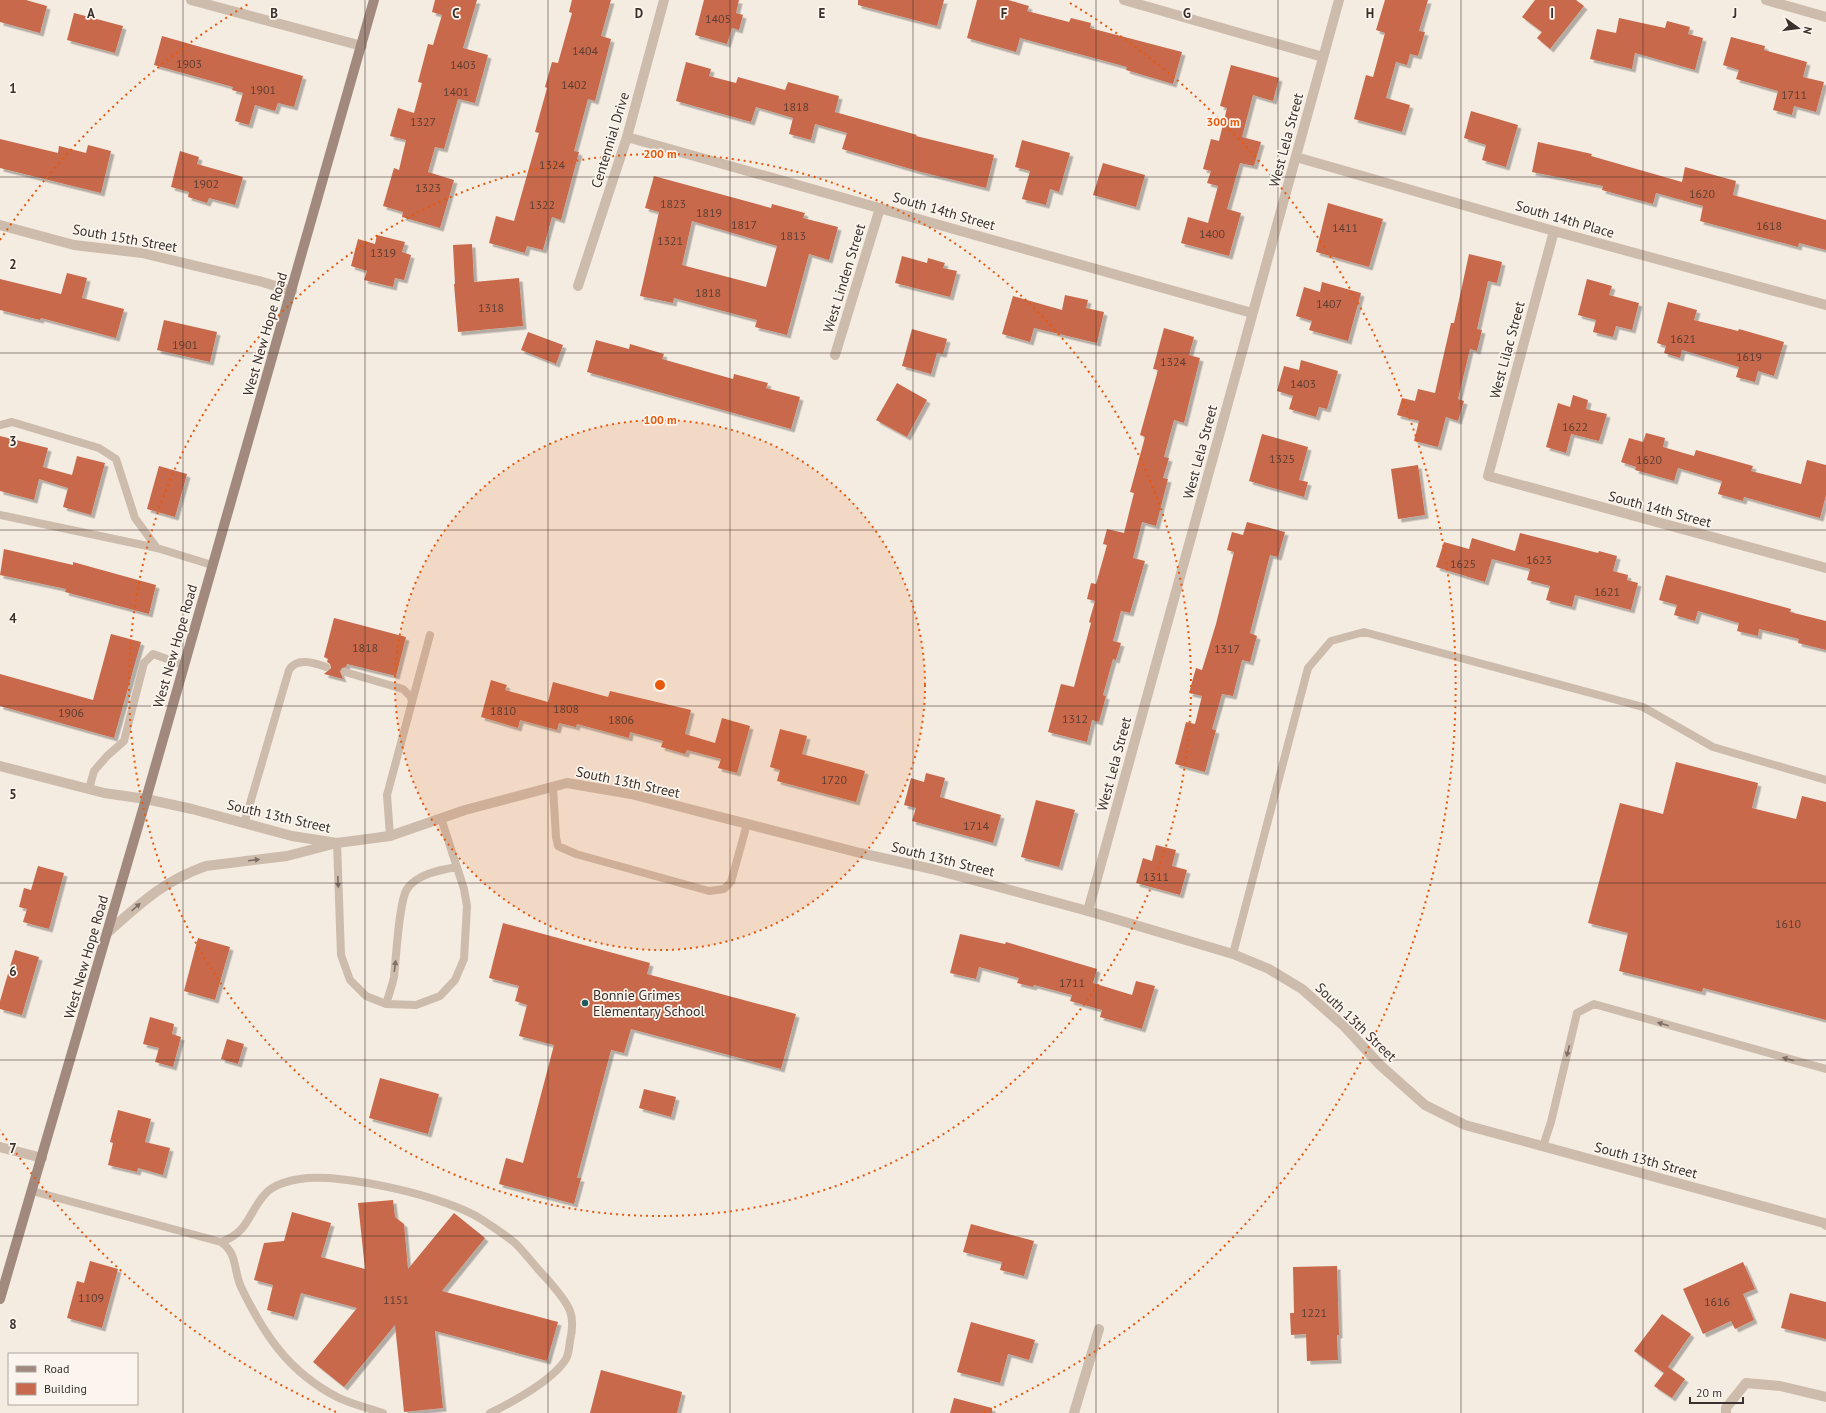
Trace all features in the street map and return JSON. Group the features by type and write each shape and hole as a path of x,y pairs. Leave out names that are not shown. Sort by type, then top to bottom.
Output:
{"main road":[{"name":"West New Hope Road","path":"0,1298 146,799 374,0"}],"street":[{"path":"191,0 362,46"},
{"name":"Centennial Drive","path":"578,286 627,137 664,0"},
{"path":"1124,0 1323,57"},
{"name":"West Lela Street","path":"1088,911 1339,0"},
{"path":"1766,0 1826,17"},
{"name":"South 14th Street","path":"627,137 1252,313"},
{"name":"South 14th Place","path":"1296,157 1554,231 1826,306"},
{"name":"West Linden Street","path":"835,355 880,208"},
{"name":"South 15th Street","path":"0,225 74,245 142,252 259,281 292,291"},
{"name":"West Lilac Street","path":"1488,476 1554,231"},
{"name":"South 14th Street","path":"1488,476 1826,568"},
{"name":"South 13th Street","path":"0,766 89,789 192,809 292,836 337,843 390,836 441,818 567,783 631,794 932,869 1088,911 1233,954 1269,969 1302,989 1345,1027 1380,1065 1425,1105 1465,1125 1825,1222"},
{"path":"107,933 152,893 181,875 193,870 206,866 287,856 337,843"},
{"path":"0,1147 42,1158"},
{"path":"1074,1413 1099,1329"},
{"path":"1726,1413 1726,1408 1746,1383 1780,1386 1826,1397"}],"lane":[{"path":"0,425 12,422 99,448 116,459 134,518 158,548"},
{"path":"0,514 158,548 212,565"},
{"path":"1233,954 1308,668 1330,641 1364,632 1643,707 1713,747 1826,780"},
{"path":"390,836 387,795 430,635"},
{"path":"89,789 94,771 107,756 124,741 144,663 153,654 184,665"},
{"path":"244,824 292,666 300,662 326,667"},
{"path":"345,672 403,688 411,697 412,702"},
{"path":"553,787 556,837 558,846 576,854 709,891 724,889 731,882 747,824"},
{"path":"337,843 341,955 350,980 366,996 386,1004 416,1004 440,996 455,980 464,959 467,906 464,889 441,818"},
{"path":"386,1004 393,979 402,906 407,889 419,879 437,870 457,868"},
{"path":"1543,1146 1551,1122 1578,1013 1594,1004 1826,1070"},
{"path":"221,1242 239,1233 267,1192 279,1185 300,1178 322,1178 376,1184 456,1206 480,1218 516,1244 563,1298 571,1311 574,1326 567,1358 557,1371 513,1402 490,1413"},
{"path":"32,1191 221,1242 229,1247 234,1254 236,1272 241,1286 254,1312 278,1351 303,1376 338,1397 383,1413"}],"building":[{"path":"0,0 26,0 47,6 40,33 0,22"},
{"path":"435,0 477,0 463,48 488,55 475,103 458,99 444,149 435,147 428,172 454,180 440,228 402,217 403,212 383,206 394,168 399,170 406,140 390,136 398,108 414,113 422,83 418,82 428,44 433,45 442,15 432,12"},
{"path":"572,0 611,0 601,36 611,39 595,101 588,99 574,151 579,152 561,220 552,217 543,250 527,246 525,253 489,243 496,216 514,221 539,133 535,132 547,88 545,87 552,62 558,63 572,13 569,12"},
{"path":"704,0 739,0 736,13 743,15 739,30 732,28 727,44 695,35"},
{"path":"858,0 944,0 937,26 858,5"},
{"path":"977,0 1008,0 1029,6 1027,11 1069,22 1071,18 1091,23 1090,28 1182,52 1173,84 1126,70 1127,67 1020,38 1016,52 967,38"},
{"path":"1385,0 1428,0 1419,31 1425,32 1418,56 1410,54 1407,65 1396,62 1386,98 1410,105 1402,132 1354,119 1366,75 1373,77 1385,33 1376,30"},
{"path":"1535,0 1576,0 1584,6 1550,49 1537,38 1542,32 1522,17"},
{"path":"74,13 123,26 115,53 67,40"},
{"path":"1619,18 1665,28 1667,21 1690,27 1688,34 1703,38 1695,70 1635,53 1632,69 1590,59 1597,29 1616,33"},
{"path":"162,36 303,76 294,107 278,103 275,111 255,105 249,125 235,121 243,93 232,90 233,87 154,65"},
{"path":"1731,37 1765,46 1764,50 1807,62 1803,77 1824,82 1816,112 1794,106 1792,115 1773,110 1778,91 1736,79 1739,70 1723,65"},
{"path":"686,62 711,69 709,76 736,83 738,77 785,90 788,82 839,96 835,112 917,135 916,136 994,155 986,188 921,172 842,149 847,133 815,124 811,140 789,134 793,118 756,107 751,122 676,101"},
{"path":"1231,65 1279,78 1273,101 1253,95 1242,137 1261,142 1254,166 1240,163 1227,209 1241,213 1229,256 1181,243 1188,217 1208,223 1218,186 1207,183 1211,171 1203,169 1211,139 1219,141 1227,108 1220,106"},
{"path":"1471,111 1518,125 1506,167 1482,160 1486,145 1464,138"},
{"path":"0,139 58,153 59,146 86,153 88,145 111,151 101,193 0,168"},
{"path":"1022,140 1070,153 1059,192 1050,189 1046,205 1022,199 1030,171 1015,167"},
{"path":"1538,142 1592,154 1591,156 1682,182 1685,167 1736,181 1733,195 1826,220 1826,250 1799,243 1798,247 1700,221 1703,206 1656,193 1653,204 1602,190 1603,186 1532,172"},
{"path":"180,151 199,157 197,164 243,177 235,205 209,198 207,203 188,197 189,192 171,187"},
{"path":"1103,163 1145,175 1136,207 1093,195"},
{"path":"654,176 771,208 772,204 805,213 803,218 838,227 829,260 809,254 787,335 755,327 757,320 674,298 673,303 640,296 659,212 645,208","holes":["692,221 777,246 766,287 682,265"]},
{"path":"1328,203 1383,219 1369,267 1316,252"},
{"path":"377,235 405,242 402,252 411,255 404,280 395,278 393,287 364,280 367,271 351,266 358,239 375,244"},
{"path":"472,244 474,282 519,278 523,326 458,332 454,284 453,245"},
{"path":"1469,254 1502,262 1497,283 1488,281 1477,329 1482,330 1477,351 1470,349 1458,399 1464,401 1458,421 1446,417 1438,447 1414,441 1419,421 1397,415 1402,398 1415,401 1418,389 1435,393 1451,323 1454,323"},
{"path":"902,256 927,263 928,258 945,263 943,268 957,271 950,297 895,283"},
{"path":"67,273 87,278 82,298 124,309 116,338 41,318 40,320 0,310 0,279 61,294"},
{"path":"1587,279 1612,286 1609,295 1639,303 1632,330 1616,326 1613,337 1593,332 1596,320 1578,315"},
{"path":"1322,282 1361,293 1348,341 1309,330 1312,321 1296,316 1304,287 1320,292"},
{"path":"1065,295 1088,300 1086,308 1104,312 1097,343 1034,328 1030,342 1002,334 1013,296 1062,310"},
{"path":"1668,302 1697,310 1694,320 1738,331 1739,329 1784,342 1774,376 1758,371 1755,382 1736,377 1739,367 1682,350 1680,358 1664,353 1666,346 1657,343"},
{"path":"164,320 217,332 210,362 157,350"},
{"path":"1164,328 1194,337 1189,355 1200,358 1184,423 1174,420 1164,457 1169,458 1163,478 1168,479 1156,526 1142,522 1133,558 1145,561 1130,613 1121,611 1113,641 1121,643 1116,660 1113,659 1103,695 1106,696 1099,722 1092,720 1087,742 1048,732 1061,684 1074,687 1091,623 1089,622 1095,601 1087,599 1091,583 1096,584 1107,545 1103,544 1107,529 1124,533 1134,493 1130,492 1145,437 1140,435 1158,370 1153,369"},
{"path":"912,329 947,339 943,354 937,353 931,374 902,366"},
{"path":"528,332 563,345 556,364 521,350"},
{"path":"596,340 629,349 630,344 664,354 662,359 733,379 734,374 768,383 766,388 800,397 791,429 587,372"},
{"path":"1301,360 1338,371 1327,409 1319,407 1316,417 1289,409 1293,396 1277,391 1284,366 1299,370"},
{"path":"897,383 927,400 907,437 876,420"},
{"path":"1573,395 1588,400 1586,409 1607,414 1599,441 1571,434 1566,453 1546,447 1558,403 1570,407"},
{"path":"1646,433 1665,438 1663,447 1694,456 1696,450 1753,466 1751,471 1801,484 1807,460 1826,465 1826,495 1820,518 1744,497 1743,501 1718,494 1722,481 1678,468 1674,481 1635,470 1636,467 1621,462 1629,438 1643,442"},
{"path":"1262,434 1308,447 1299,480 1308,482 1304,497 1249,481"},
{"path":"0,436 48,448 43,467 72,475 77,456 105,463 91,515 63,507 68,488 39,479 34,500 0,491"},
{"path":"1418,465 1425,515 1398,519 1391,469"},
{"path":"159,466 187,474 175,517 147,509"},
{"path":"1247,522 1285,532 1278,557 1270,555 1250,633 1257,636 1250,662 1242,660 1233,696 1222,694 1212,729 1216,730 1205,772 1175,764 1186,722 1195,724 1202,696 1189,693 1196,668 1202,670 1216,624 1234,552 1227,550 1232,532 1243,535"},
{"path":"1520,533 1598,553 1599,551 1617,556 1613,571 1628,575 1627,580 1638,583 1631,610 1575,595 1572,607 1546,600 1550,586 1527,580 1530,569 1492,559 1485,582 1436,567 1444,542 1469,549 1472,538 1515,551"},
{"path":"4,549 73,565 73,562 156,585 149,614 65,592 66,589 0,575"},
{"path":"1666,575 1791,609 1790,612 1826,621 1826,650 1798,643 1799,639 1759,629 1758,636 1737,631 1739,623 1698,611 1695,621 1674,615 1677,605 1659,600"},
{"path":"334,618 406,637 396,676 347,664 346,667 342,668 340,671 343,679 324,674 331,668 330,664 327,662 328,659 324,657"},
{"path":"111,634 141,642 114,738 0,706 0,674 93,700"},
{"path":"491,680 507,685 505,690 548,702 553,682 608,697 610,691 691,710 685,734 715,743 722,718 750,726 737,773 718,768 721,759 687,750 685,754 661,747 663,741 630,732 629,738 577,724 576,727 559,723 557,730 520,720 518,728 481,717"},
{"path":"780,729 807,736 802,754 865,771 856,802 777,781 780,770 770,767"},
{"path":"1676,762 1758,783 1752,808 1796,819 1802,796 1826,802 1826,1020 1703,988 1702,992 1619,971 1628,933 1588,923 1620,803 1663,814"},
{"path":"926,773 945,778 940,797 1001,815 993,843 912,821 916,808 904,805 911,778 924,782"},
{"path":"1036,800 1075,810 1059,867 1021,857"},
{"path":"1156,845 1176,850 1172,866 1187,870 1180,895 1136,883 1143,858 1152,861"},
{"path":"38,866 64,873 49,929 23,922 27,909 19,907 24,888 31,890"},
{"path":"503,923 650,963 647,974 796,1014 781,1069 631,1029 624,1053 611,1050 577,1178 581,1178 574,1204 499,1184 506,1158 523,1163 554,1045 519,1036 527,1005 515,1001 519,986 489,978"},
{"path":"960,934 1005,944 1006,942 1097,969 1093,983 1132,995 1136,981 1155,986 1142,1029 1100,1017 1102,1010 1070,1001 1072,995 1034,985 1033,987 1017,983 1019,978 979,967 976,979 950,973"},
{"path":"198,938 230,947 215,1000 184,991"},
{"path":"15,950 39,957 22,1015 0,1009 0,1001"},
{"path":"150,1017 174,1024 172,1034 181,1037 173,1067 155,1062 159,1048 143,1044"},
{"path":"227,1039 244,1044 238,1064 221,1059"},
{"path":"380,1078 439,1094 428,1134 369,1118"},
{"path":"644,1089 676,1097 671,1117 639,1108"},
{"path":"118,1110 151,1119 145,1142 170,1148 163,1175 138,1168 137,1172 108,1165 113,1143 110,1142"},
{"path":"393,1200 395,1217 404,1224 408,1269 454,1213 485,1238 442,1291 558,1322 547,1361 435,1331 443,1408 404,1412 395,1325 344,1387 313,1362 357,1308 301,1293 294,1317 267,1310 273,1285 254,1280 264,1243 284,1241 292,1212 331,1223 321,1257 365,1269 358,1203"},
{"path":"971,1224 1034,1241 1024,1276 1000,1270 1002,1262 963,1252"},
{"path":"90,1261 118,1269 102,1328 67,1318 77,1281 84,1283"},
{"path":"1743,1262 1755,1289 1743,1294 1754,1320 1735,1329 1731,1321 1703,1334 1683,1289"},
{"path":"1337,1266 1339,1335 1337,1335 1338,1360 1307,1361 1306,1334 1291,1335 1290,1313 1294,1313 1293,1267"},
{"path":"1790,1293 1826,1302 1826,1339 1781,1328"},
{"path":"1662,1314 1691,1334 1668,1367 1685,1379 1672,1398 1654,1386 1664,1373 1634,1351"},
{"path":"971,1322 1035,1340 1029,1360 1008,1354 1000,1383 957,1372"},
{"path":"601,1370 682,1392 677,1413 590,1413"},
{"path":"954,1398 992,1408 992,1413 950,1413"}],"place":[{"name":"Bonnie Grimes Elementary School","path":"585,1003"}]}
